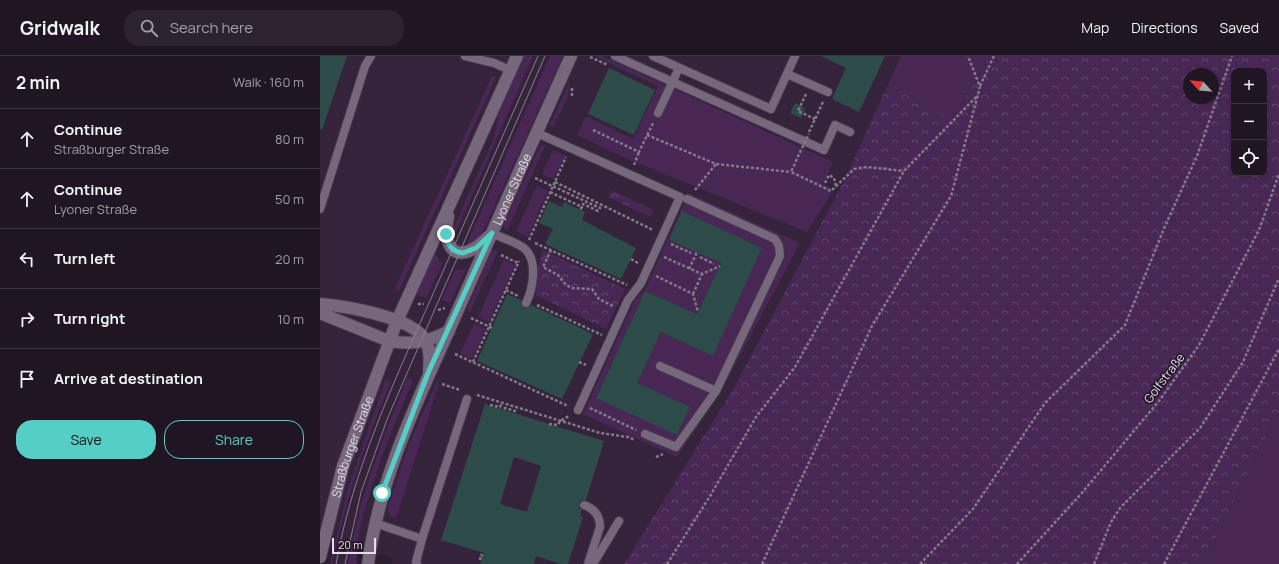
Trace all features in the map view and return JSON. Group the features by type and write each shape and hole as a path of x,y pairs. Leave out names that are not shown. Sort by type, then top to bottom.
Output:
{"main road":[{"path":"390,341 397,321 453,195 517,56"},
{"name":"Lyoner Straße","path":"449,331 571,56"},
{"path":"453,195 446,234 447,241 453,250 467,253 481,244 492,233"},
{"path":"320,304 357,309 397,321 417,331 426,341 430,358 428,373"},
{"path":"320,313 390,341 411,343 426,341 449,331"},
{"path":"368,564 382,493 428,373 449,331"},
{"name":"Straßburger Straße","path":"321,564 320,556 343,466 390,341"}],"lane":[{"path":"320,209 365,66 371,56"},
{"path":"465,56 494,63 510,70"},
{"path":"615,56 824,150 835,125 850,132"},
{"path":"653,56 668,59 679,68 771,109 795,56"},
{"path":"658,113 679,68"},
{"path":"787,74 828,92"},
{"path":"536,132 680,197 646,272 623,311 579,407"},
{"path":"645,434 676,448 716,391 780,256 779,246 775,239 687,199"},
{"path":"492,233 525,249 529,254 532,262 532,289 527,301"},
{"path":"660,366 716,391"},
{"path":"415,563 466,395"},
{"path":"584,505 596,513 600,522 600,527 588,564"},
{"path":"594,564 619,521"},
{"path":"375,523 422,538"}],"path":[{"path":"968,56 980,87"},
{"path":"762,564 872,326 951,196 980,87 994,56"},
{"path":"920,564 973,509 1045,403 1125,324 1197,156 1232,56"},
{"path":"810,84 798,111 815,119"},
{"path":"811,128 828,92"},
{"path":"668,564 756,417 795,367 904,170 978,95"},
{"path":"635,162 658,113"},
{"path":"593,130 639,152"},
{"path":"802,148 808,134"},
{"path":"647,135 716,164 791,172 831,191 854,169 867,167 904,170"},
{"path":"791,172 799,154"},
{"path":"697,188 716,164"},
{"name":"Golfstraße","path":"1017,564 1080,494 1159,402 1199,346 1259,230 1279,174"},
{"path":"826,183 829,175 834,178 836,186"},
{"path":"535,178 600,208 598,211 583,204 581,208 550,192"},
{"path":"555,182 607,206 606,208 663,234"},
{"path":"523,237 636,290"},
{"path":"670,244 691,253"},
{"path":"551,250 543,267 558,275 569,287 575,290 592,289 599,299 623,311"},
{"path":"689,269 697,252"},
{"path":"655,253 702,274"},
{"path":"501,255 518,263 521,268"},
{"path":"700,257 714,264"},
{"path":"631,259 637,262"},
{"path":"698,312 693,294 702,274 720,266"},
{"path":"646,272 693,294"},
{"path":"1094,564 1111,522 1120,508 1200,428 1243,362 1279,278"},
{"path":"506,290 540,308 610,339"},
{"path":"518,296 520,290"},
{"path":"471,318 492,328"},
{"path":"1164,564 1279,349"},
{"path":"473,362 478,351"},
{"path":"455,354 565,404"},
{"path":"442,384 466,395"},
{"path":"474,394 600,434 628,437 643,443"},
{"path":"490,405 500,407 502,403"},
{"path":"579,407 645,434"},
{"path":"504,410 505,408 515,411 516,408"},
{"path":"549,424 558,425 560,421"},
{"path":"657,450 664,453"},
{"path":"480,560 481,555 483,556"}],"shaded area":[{"path":"320,56 901,56 845,179 733,389 624,564 391,564 393,558 358,549 357,564 330,564 335,543 320,538"}],"green space":[{"path":"524,56 533,56 453,239 453,229 494,138 499,112"},
{"path":"550,56 563,56 478,242 465,248"},
{"path":"602,56 833,162 823,184 834,189 807,232 630,160 577,135 586,116 633,139 658,86 596,57"},
{"path":"901,56 989,56 953,118 887,86"},
{"path":"989,56 1279,56 1279,411 1203,564 624,564 733,389 845,179 887,86 953,118"},
{"path":"492,76 496,77 398,293 395,288"},
{"path":"570,81 568,96 553,128 550,124"},
{"path":"546,144 507,231 503,226 540,146"},
{"path":"553,150 565,156 554,179 542,174"},
{"path":"537,185 548,191 528,237 516,231"},
{"path":"611,190 653,210 650,217 608,197"},
{"path":"689,193 800,243 720,393 677,457 583,414 634,302 645,289","holes":["682,211 762,248 713,356 661,332 637,383 690,407 677,435 596,397 645,291 697,314 721,263 669,240"]},
{"path":"492,249 498,251 470,312 467,310"},
{"path":"543,250 625,289 606,329 535,295 538,284 539,262"},
{"path":"435,252 442,264 426,298 416,294"},
{"path":"504,259 515,265 489,322 478,317"},
{"path":"466,269 450,303 442,299 455,270"},
{"path":"474,324 486,329 472,359 460,353"},
{"path":"407,378 413,381 385,450 362,519 357,546 357,564 348,564 358,516 372,470"},
{"path":"385,380 391,382 357,472 343,517 332,564 330,564 347,492"},
{"path":"437,381 439,382 437,390 396,518 391,516 387,510 408,446"},
{"path":"1279,411 1279,564 1203,564"}],"building":[{"path":"320,56 347,56 322,130 320,129"},
{"path":"821,56 885,56 859,112 832,99 846,68"},
{"path":"609,68 655,90 634,135 588,114"},
{"path":"795,103 805,108 801,118 790,113"},
{"path":"549,201 562,207 564,202 585,212 582,220 636,248 621,279 545,244 553,229 539,223"},
{"path":"682,211 762,248 713,356 661,332 637,383 690,407 677,435 596,398 645,291 697,314 721,263 669,240"},
{"path":"507,294 521,300 521,304 524,308 531,305 593,334 562,399 477,361"},
{"path":"485,404 604,441 586,500 581,500 579,503 579,508 582,510 580,516 583,517 568,564 561,564 536,556 534,564 480,564 484,553 441,540","holes":["514,457 541,466 527,512 500,504"]}],"tram line":[{"path":"336,564 343,529 353,494 376,426 538,56"},
{"path":"345,564 361,492 388,417 545,56"}],"route":[{"path":"382,493 394,458 428,373 440,351 492,233 481,244 467,253 453,250 447,241 446,234"}]}
